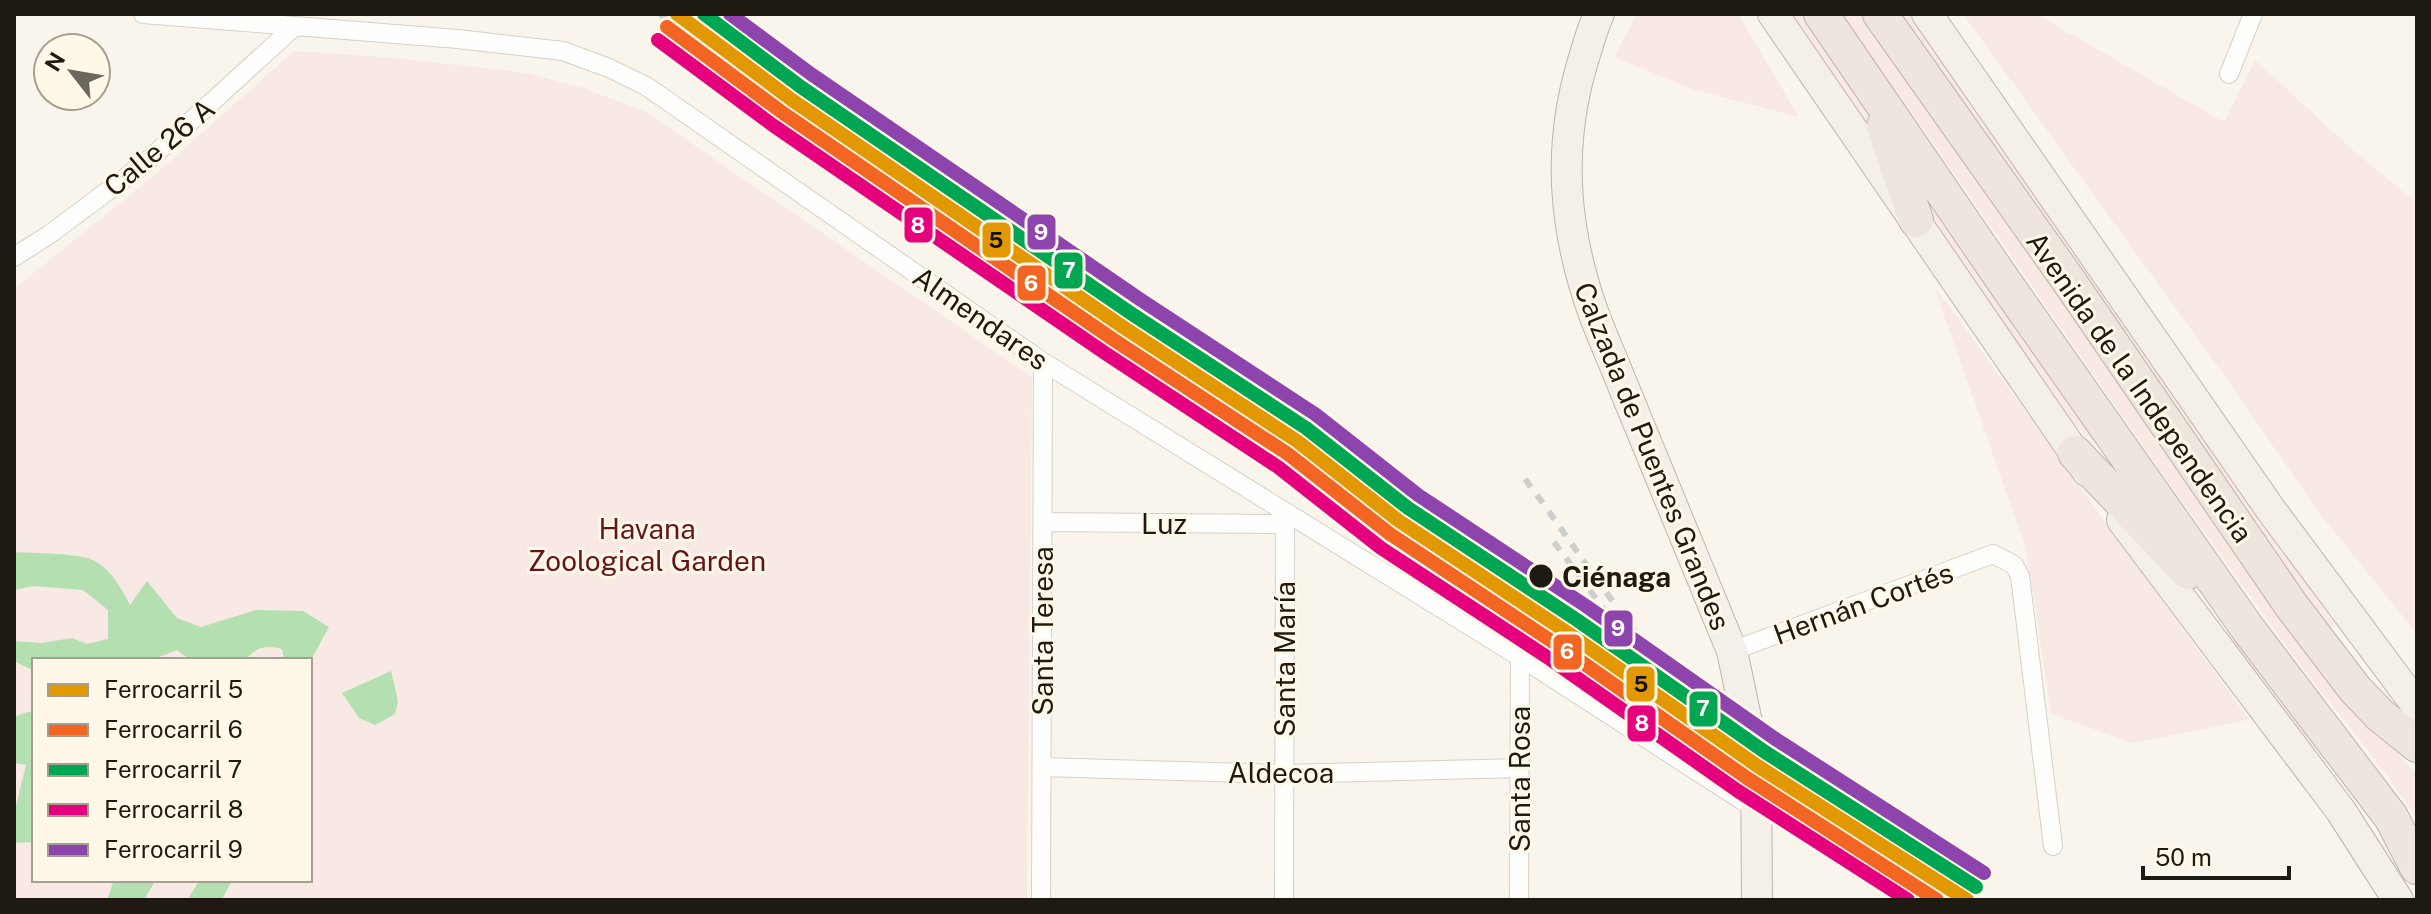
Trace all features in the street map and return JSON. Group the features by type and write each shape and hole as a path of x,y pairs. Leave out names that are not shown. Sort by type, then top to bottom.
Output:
{"highway":[{"path":"1821,14 2248,629 2391,817 2417,867"},
{"name":"Avenida de la Independencia","path":"1880,14 2300,616 2355,689 2380,715 2417,745"},
{"path":"1869,84 1916,220"},
{"path":"2075,453 2183,567 2248,629"}],"main road":[{"name":"Calzada de Puentes Grandes","path":"1599,14 1578,79 1569,123 1567,162 1571,233 1580,276 1596,320 1732,651 1756,765 1757,900"},
{"path":"1773,14 2116,512 2341,811 2398,900"},
{"path":"1927,14 2263,498 2417,706"}],"street":[{"name":"Almendares","path":"143,14 458,39 563,51 646,86 1043,362 1285,518 1520,657 1757,810"},
{"path":"2229,74 2253,14"},
{"name":"Calle 26 A","path":"14,257 145,163 295,26"},
{"name":"Santa Teresa","path":"1041,900 1043,362"},
{"name":"Luz","path":"1043,522 1285,518"},
{"name":"Santa María","path":"1284,900 1285,518"},
{"name":"Hernán Cortés","path":"1732,651 1993,554 2014,565 2020,576 2053,846"},
{"name":"Santa Rosa","path":"1519,900 1520,657"},
{"name":"Aldecoa","path":"1042,767 1284,774 1520,768"}],"green space":[{"path":"1637,14 1738,14 1799,117 1695,90 1614,57"},
{"path":"1792,14 1808,14 2109,456 2074,424"},
{"path":"1839,14 1867,14 2351,702 2417,775 2417,819 2387,775 2295,658 2166,479 1928,136"},
{"path":"1901,14 1919,14 2334,624 2333,630 2330,631 2253,530"},
{"path":"1963,14 2036,14 2224,122 2255,60 2354,151 2417,203 2417,634 2320,514 2226,378"},
{"name":"Havana Zoological Garden","path":"294,51 396,58 527,73 586,89 646,112 1032,377 1027,900 14,900 14,289 157,173"},
{"path":"1933,284 2249,720 2133,743 2051,714 2026,548"},
{"path":"2206,612 2237,641 2350,790 2303,735"}],"shaded area":[{"path":"14,552 68,555 88,558 101,565 120,587 130,605 147,581 177,618 201,627 256,610 303,611 329,627 312,658 284,658 282,649 267,647 258,649 248,658 187,658 177,650 156,658 32,658 32,670 14,661 14,641 42,643 72,638 87,644 108,639 108,610 83,590 33,586 14,590"},
{"path":"391,671 398,701 395,714 375,725 359,718 342,693"},
{"path":"32,712 32,842 14,843 14,814 26,765 14,763 14,717"},
{"path":"113,882 155,882 146,896 148,900 107,900"},
{"path":"199,882 231,882 222,900 187,900"}],"railway":[{"path":"660,14 869,170 1095,323 1368,498"},
{"path":"1525,479 1629,623 1686,691 1718,721 1753,749 1963,876"},
{"path":"1554,542 1649,670 1727,746"}],"rail line":[{"name":"5","path":"677,14 792,100 1123,327 1297,441 1399,521 1568,633 1756,765 1967,900"},
{"name":"7","path":"704,14 801,87 1132,314 1306,428 1408,508 1577,620 1765,752 1976,887"},
{"name":"9","path":"730,14 811,74 1141,300 1315,414 1418,495 1586,606 1774,738 1984,873"},
{"name":"6","path":"667,27 783,113 1114,340 1288,454 1390,534 1559,646 1747,778 1937,900"},
{"name":"8","path":"658,40 774,126 1105,353 1278,467 1381,548 1550,659 1738,791 1908,900"}],"place":[{"name":"Ciénaga","path":"1541,576"}]}
